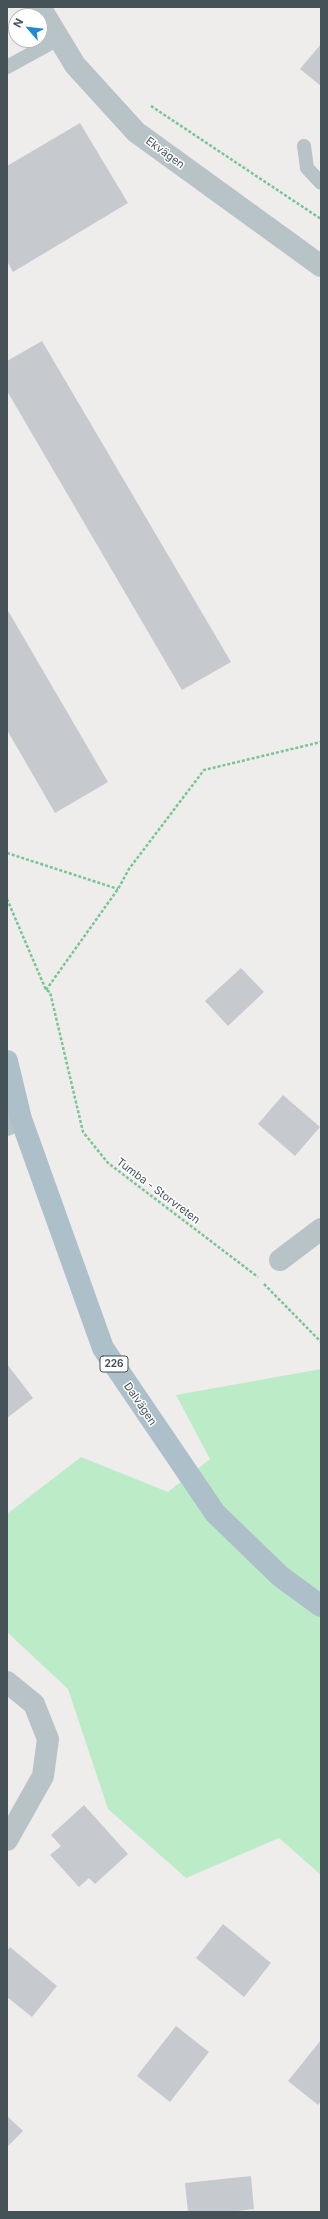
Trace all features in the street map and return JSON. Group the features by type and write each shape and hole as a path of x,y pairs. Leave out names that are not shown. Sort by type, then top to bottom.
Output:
{"main road":[{"name":"Dalvägen","path":"7,1061 14,1122 103,1348 215,1513 280,1576 321,1606"}],"street":[{"name":"Ekvägen","path":"40,7 75,65 136,132 321,266"},
{"path":"280,1260 321,1229"},
{"path":"7,1682 34,1704 48,1739 42,1776 7,1840"}],"lane":[{"path":"7,67 58,39"},
{"path":"304,146 308,168 321,183"}],"path":[{"path":"144,101 321,219"},
{"path":"46,990 118,889 129,869 204,770 321,742"},
{"path":"7,853 118,889"},
{"name":"Tumba - Storvreten","path":"7,900 46,990 50,992 83,1132 108,1163 256,1276 321,1342"}],"green space":[{"path":"321,1369 321,1875 279,1838 186,1878 108,1809 68,1689 7,1632 7,1514 81,1457 168,1492 210,1459 176,1395"}],"building":[{"path":"321,44 321,86 300,69"},
{"path":"80,123 128,203 13,272 7,261 7,166"},
{"path":"42,341 231,662 182,690 7,391 7,361"},
{"path":"7,609 108,782 55,813 7,730"},
{"path":"241,968 264,992 228,1026 205,1001"},
{"path":"283,1095 320,1127 295,1156 258,1124"},
{"path":"7,1364 33,1398 7,1418"},
{"path":"84,1805 128,1854 95,1884 89,1878 79,1887 50,1855 61,1846 51,1835"},
{"path":"223,1924 271,1963 244,1997 196,1958"},
{"path":"10,1947 57,1986 32,2017 7,1997 7,1951"},
{"path":"176,2026 209,2052 170,2102 137,2076"},
{"path":"321,2040 321,2101 318,2105 288,2081"},
{"path":"7,2116 23,2131 7,2147"},
{"path":"251,2176 254,2209 229,2212 188,2212 185,2183"}]}
